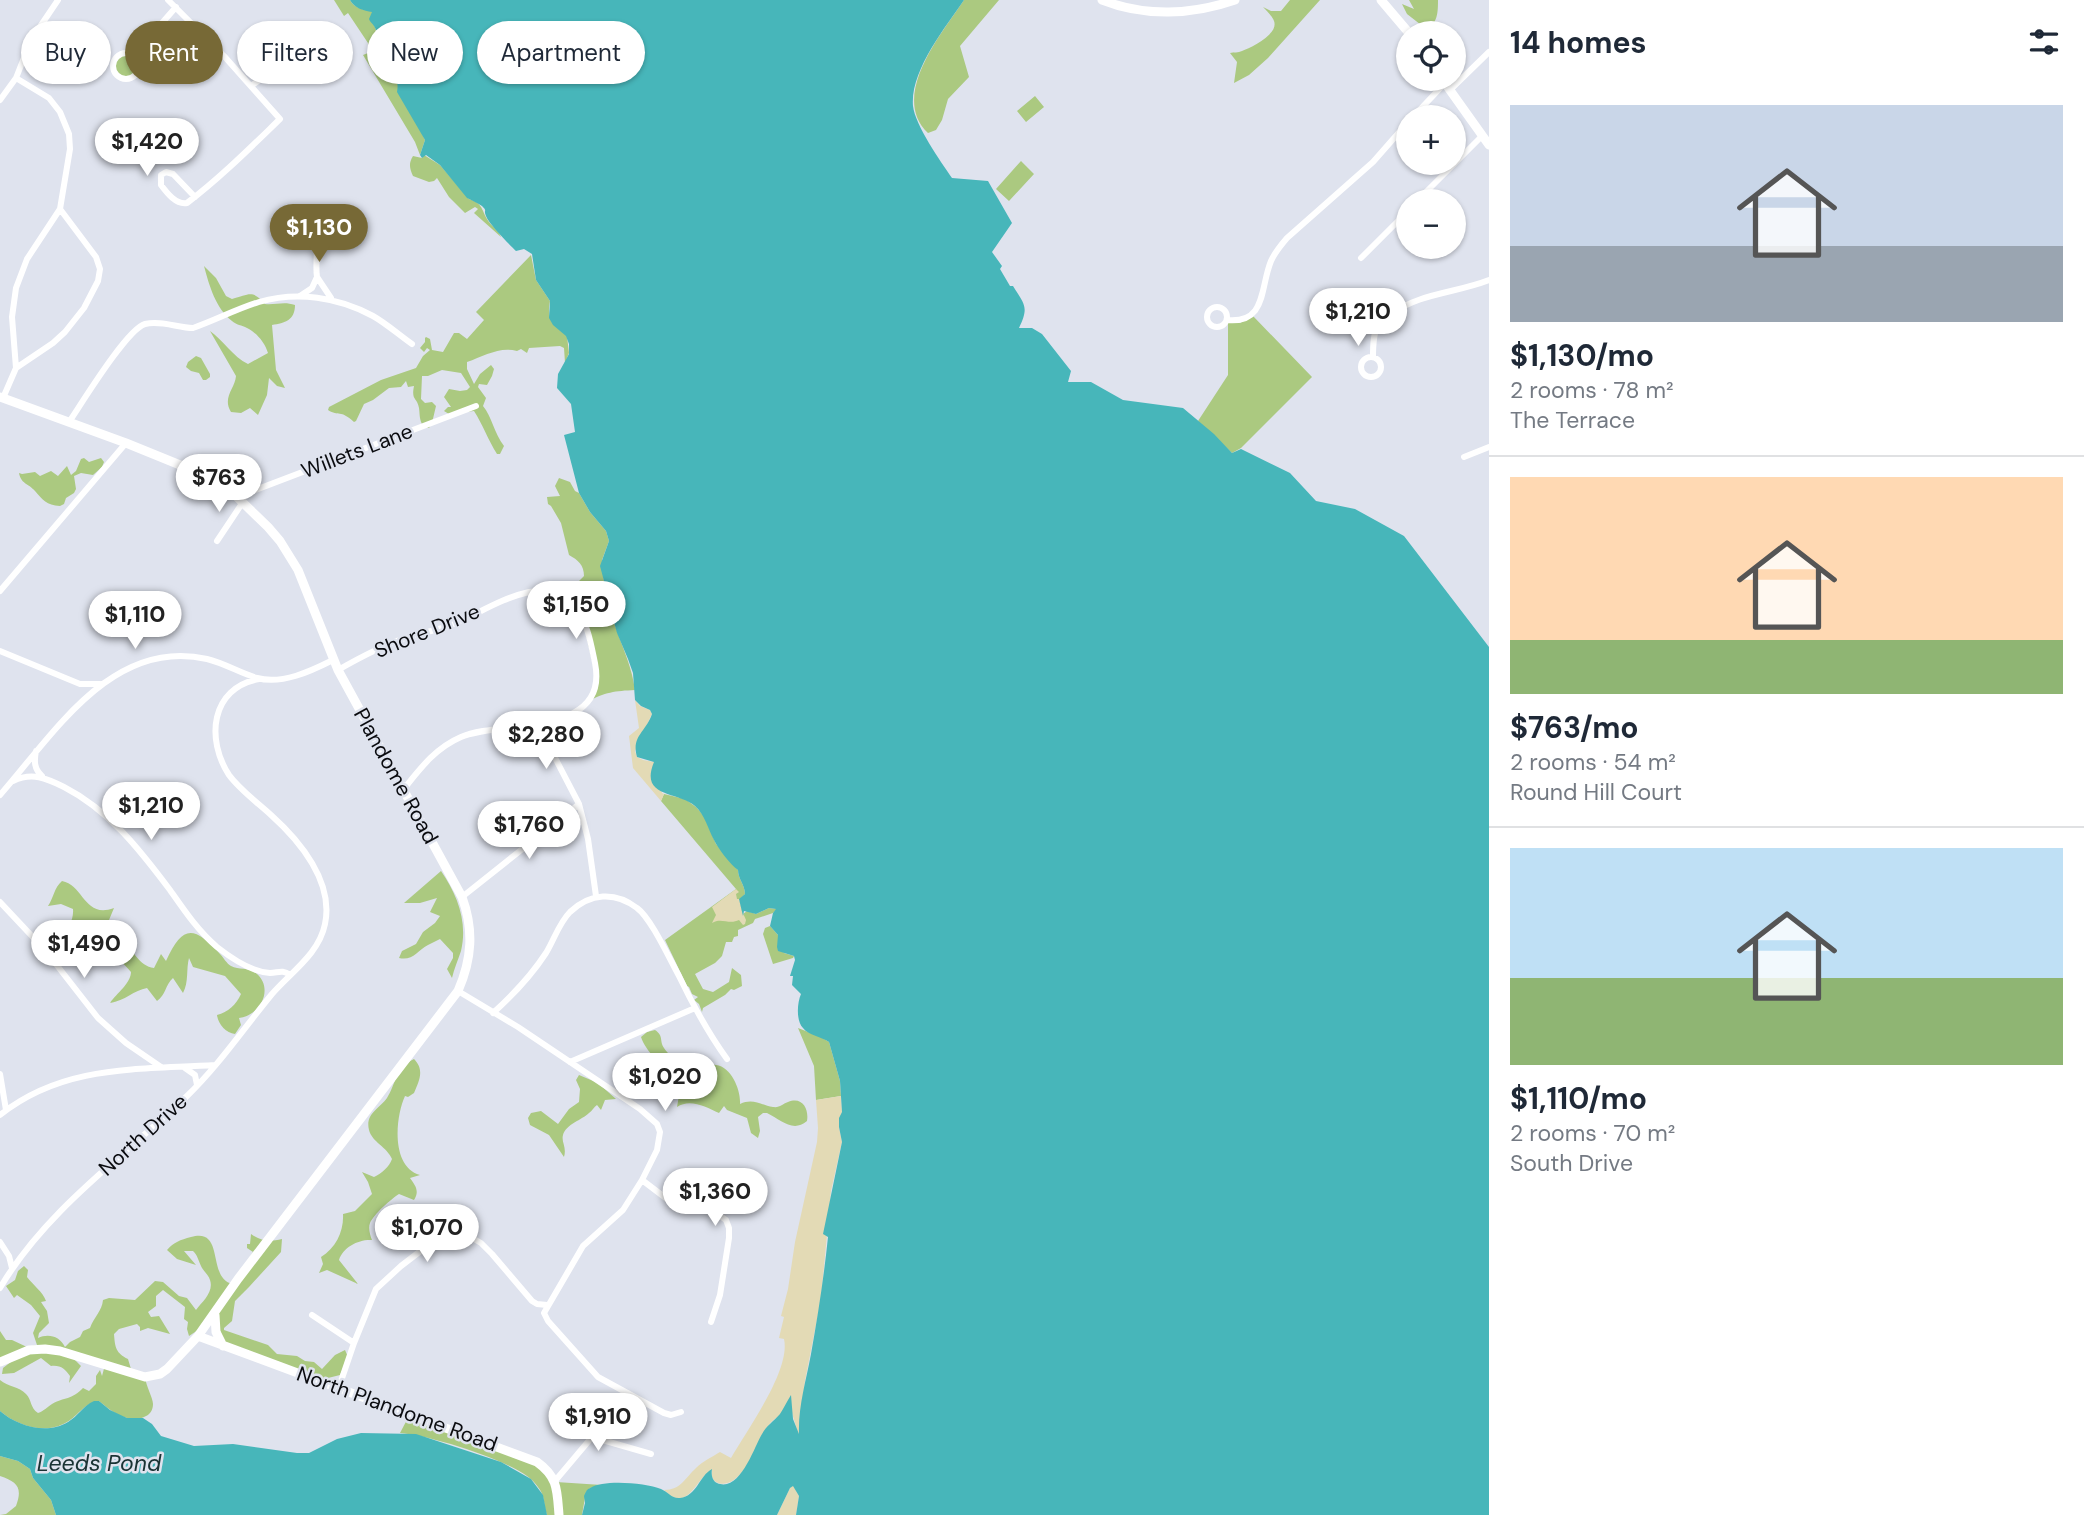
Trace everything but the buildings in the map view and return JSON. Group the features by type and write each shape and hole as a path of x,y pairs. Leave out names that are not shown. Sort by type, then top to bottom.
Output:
{"main road":[{"path":"1102,0 1161,13 1201,10 1235,0"},
{"path":"1381,0 1399,21"},
{"path":"1450,91 1489,145"},
{"name":"Plandome Road","path":"0,1362 29,1350 52,1350 134,1375 153,1376 173,1364 198,1336 238,1279 458,991 471,946 470,923 462,897 338,670 304,583 274,534 240,499 204,474 1,397"},
{"path":"215,1313 216,1332 223,1346"},
{"name":"North Plandome Road","path":"198,1336 527,1457 548,1470 555,1481"},
{"path":"555,1481 559,1515"}],"street":[{"path":"0,100 16,78 31,40 58,0"},
{"path":"168,0 280,119 195,197 185,203 178,202 161,186 162,175 166,172 172,173 195,197"},
{"path":"164,21 176,8"},
{"path":"1466,69 1489,52"},
{"path":"122,54 134,55 139,67 136,75 128,79 119,78 113,71 115,59 122,54"},
{"path":"16,78 49,98 61,111 66,122 70,149 60,209 27,259 16,288 12,317 16,368"},
{"path":"1425,105 1438,91"},
{"path":"1227,320 1243,320 1254,312 1260,303 1271,260 1277,250 1373,162 1396,136"},
{"path":"1429,189 1482,136"},
{"path":"1,397 16,368 53,343 65,331 89,301 98,281 100,269 96,257 60,209"},
{"path":"309,215 317,232 317,277 332,300"},
{"path":"1361,258 1396,223"},
{"path":"300,296 312,288 317,277"},
{"path":"1373,357 1377,326 1400,307 1418,299 1489,280"},
{"path":"69,422 124,344 140,326 156,323 193,328 260,302 300,296 332,300 373,316 412,344"},
{"name":"Willets Lane","path":"240,499 476,406"},
{"path":"0,591 126,443"},
{"path":"1464,457 1489,447"},
{"path":"217,541 240,499"},
{"name":"Shore Drive","path":"338,670 382,647 446,627 511,596 534,591 555,594 573,604 582,616 597,673 597,683 591,697 578,709 558,719 538,725 477,731 461,737 447,744 425,762 403,790"},
{"path":"0,651 80,684 94,685 105,682"},
{"path":"0,795 52,730 85,698 105,682 136,665 173,656 191,656 259,678 284,679 333,660"},
{"path":"235,669 238,679 236,688"},
{"path":"236,688 259,678"},
{"path":"80,684 85,698"},
{"name":"North Drive","path":"0,1288 12,1268 73,1198 197,1085 287,977 314,951 320,940 327,914 324,891 317,873 298,844 230,776 222,761 215,739 215,719 218,710 236,688"},
{"path":"538,725 579,804 589,839 596,896"},
{"path":"36,750 35,768 47,779"},
{"path":"12,782 29,776 47,779 74,792 109,818 142,853 193,922 215,944 238,961 270,973 282,971 287,977"},
{"path":"462,897 579,804"},
{"path":"493,1013 533,973 565,918 580,904 596,896 625,901 641,912 662,944 695,1008 727,1059"},
{"path":"0,902 45,950 98,1018 126,1043 161,1067"},
{"path":"270,973 279,987"},
{"path":"458,991 640,1109 657,1125 660,1142 642,1180 623,1210 583,1246 544,1312 548,1321 598,1377 664,1413 671,1415 681,1412"},
{"path":"570,1062 695,1008"},
{"path":"0,1074 3,1112 36,1092 88,1074 215,1065"},
{"path":"183,1067 193,1073 197,1085"},
{"path":"642,1180 667,1199 713,1210 726,1220 729,1238 720,1295 711,1322"},
{"path":"339,1387 372,1296 382,1282 427,1246 450,1236 467,1237 481,1243 532,1301 547,1304"},
{"path":"0,1242 9,1256 12,1268"},
{"path":"312,1315 354,1343"},
{"path":"555,1481 592,1437 651,1454"}],"green space":[{"path":"334,0 350,0 357,7 372,11 373,21 367,21 367,42 348,13 344,16"},
{"path":"964,0 999,0 960,46 969,77 948,99 936,130 928,133 917,118 914,101 916,83 933,47"},
{"path":"1290,0 1320,0 1268,58 1249,75 1234,83 1237,62 1230,53 1252,47 1272,31 1274,21 1263,7 1271,11 1281,11"},
{"path":"1409,0 1438,0 1434,21 1416,21 1407,14 1402,4 1414,9"},
{"path":"125,53 125,79 117,75 113,66 121,54"},
{"path":"380,84 400,84 425,140 420,155"},
{"path":"1035,96 1044,107 1026,122 1017,111"},
{"path":"424,155 440,165 469,199 479,204 501,237 474,213 478,209 475,207 465,213 449,197 437,178 429,182 413,176 411,159 413,156 422,158"},
{"path":"1021,161 1034,174 1009,201 996,189"},
{"path":"531,255 536,280 550,301 550,318 567,336 569,353 565,363 564,348 560,346 529,348 527,353 521,349 498,351 467,362 467,369 474,384 480,374 491,365 494,369 487,385 479,384 478,387 486,398 483,406 504,446 500,454 497,454 474,411 449,414 444,411 451,407 444,397 449,389 460,391 470,387 461,373 442,370 422,376 421,399 436,406 429,428 423,426 421,421 413,394 414,386 408,387 406,381 401,387 389,388 364,404 354,422 343,414 328,410 329,407 381,380 416,368 430,350 427,348 424,352 420,348 426,337 430,339 432,350 443,352 454,333 467,339 484,320 476,312"},
{"path":"204,266 216,278 226,296 232,299 250,294 257,296 265,304 295,305 288,320 272,325 276,370 285,388 277,386 269,378 267,395 258,415 250,408 241,413 231,412 228,397 236,376 210,331 248,364 268,353 267,349 254,333 226,316 217,303"},
{"path":"1253,316 1312,377 1241,448 1232,453 1198,421 1228,375 1228,322 1240,323"},
{"path":"196,356 201,358 210,374 206,380 186,367"},
{"path":"84,458 89,462 101,458 104,462 93,475 81,473 74,476 76,489 60,506 45,502 20,477 19,473 35,472 40,476 51,471 58,476 67,466 71,475"},
{"path":"559,478 570,482 606,531 609,541 602,560 602,595 628,660 635,690 610,693 587,702 597,683 582,616 562,597 565,594 563,589 574,586 584,576 584,572 580,563 569,555 561,523 548,504 547,497 560,496 555,486"},
{"path":"664,794 685,799 704,816 716,844 738,870 745,891 739,900 743,914 747,911 756,914 769,908 777,909 738,930 738,936 734,937 732,942 726,942 722,956 695,974 703,989 713,992 729,982 732,968 741,975 742,986 731,989 703,1008 702,1012 694,1000 698,997 692,994 687,986 665,940 736,889 661,801"},
{"path":"441,871 452,889 462,919 463,940 452,978 447,969 453,953 440,939 411,957 399,958 402,951 416,944 423,932 440,916 430,912 437,898 420,903 404,903"},
{"path":"62,881 75,888 96,909 114,908 109,920 110,928 140,961 149,967 154,968 161,954 166,961 183,935 195,934 211,944 230,965 257,974 264,987 262,1001 253,1012 239,1018 241,1025 235,1034 226,1030 217,1015 231,1008 241,994 225,976 193,967 189,958 183,993 173,978 157,1001 147,988 110,1003 126,984 131,972 114,955 88,937 76,933 66,938 73,909 61,904 48,906"},
{"path":"770,926 778,935 784,953 794,956 793,958 773,964 763,934 765,928"},
{"path":"798,1028 829,1042 840,1081 841,1096 816,1100 814,1066"},
{"path":"655,1030 660,1034 666,1050 684,1067 692,1069 716,1065 727,1070 737,1086 740,1104 753,1102 775,1107 798,1101 806,1109 807,1121 792,1126 763,1113 758,1117 758,1138 751,1133 747,1118 727,1110 724,1106 719,1113 693,1103 677,1107 681,1084 677,1073 656,1059 641,1037"},
{"path":"414,1059 420,1071 419,1080 414,1093 405,1096 399,1117 398,1141 404,1162 420,1175 410,1178 416,1188 416,1197 414,1200 399,1194 392,1199 370,1223 372,1240 352,1245 341,1255 339,1260 358,1284 327,1270 319,1273 323,1264 321,1257 335,1244 340,1233 343,1214 355,1211 372,1194 362,1172 374,1177 385,1170 392,1159 371,1134 368,1124 374,1112 387,1098 399,1072"},
{"path":"579,1075 598,1083 616,1099 605,1100 601,1110 597,1105 567,1128 563,1138 564,1157 549,1135 530,1125 528,1118 531,1113 541,1111 558,1124 569,1109 579,1102 580,1089 576,1080"},
{"path":"251,1234 265,1240 282,1239 281,1252 235,1301 232,1321 224,1330 268,1345 277,1354 297,1356 314,1362 322,1369 335,1355 345,1350 348,1357 340,1375 324,1379 224,1342 216,1318 189,1336 188,1322 184,1319 185,1307 163,1290 156,1296 156,1306 148,1312 151,1317 159,1316 170,1334 148,1328 140,1331 137,1324 119,1329 114,1334 116,1346 121,1355 128,1359 131,1369 145,1377 153,1404 148,1415 138,1419 125,1418 99,1401 89,1404 59,1426 41,1428 15,1421 0,1411 0,1380 23,1391 38,1413 75,1395 83,1388 89,1391 96,1384 96,1376 100,1370 102,1376 105,1365 74,1359 81,1366 69,1383 70,1376 64,1369 51,1366 41,1358 14,1373 2,1374 3,1368 16,1358 0,1362 0,1331 6,1340 27,1347 37,1345 33,1333 40,1316 17,1295 14,1298 6,1286 15,1280 18,1271 24,1266 28,1270 27,1277 46,1301 41,1302 47,1311 49,1323 39,1333 38,1338 53,1336 65,1347 90,1328 103,1300 135,1300 155,1281 163,1282 179,1296 187,1298 196,1310 209,1292 209,1278 193,1251 184,1251 196,1265 177,1259 167,1250 177,1242 191,1237 202,1236 209,1239 220,1273 225,1280 233,1284 253,1252 247,1248"},
{"path":"410,1414 537,1462 556,1482 602,1485 586,1492 582,1515 547,1515 540,1491 523,1473 470,1450 400,1433"},
{"path":"0,1456 18,1461 30,1469 33,1478 51,1500 56,1515 0,1515 16,1506 19,1494 14,1483 0,1476"}],"sand":[{"path":"635,700 652,714 635,751 637,757 654,762 664,794 661,801 633,768 629,736 639,728"},
{"path":"736,889 739,892 736,894 746,920 745,924 739,920 712,923 716,915 712,907"},
{"path":"841,1096 839,1127 842,1142 831,1191 821,1299 805,1381 798,1440 792,1413 779,1417 769,1425 749,1462 735,1479 718,1483 712,1478 712,1470 686,1497 672,1497 664,1490 679,1486 705,1461 720,1452 731,1458 775,1383 784,1352 784,1339 779,1338 784,1317 781,1316 817,1142 816,1100"},
{"path":"793,1485 799,1496 796,1515 777,1515 790,1488"}],"water":[{"path":"350,0 964,0 923,64 917,79 913,106 923,133 952,178 988,181 1012,223 992,252 1002,266 1000,269 1010,286 1013,286 1023,302 1025,310 1019,328 1032,328 1042,334 1071,371 1068,382 1091,382 1123,400 1183,408 1232,453 1241,449 1290,473 1316,501 1355,509 1404,536 1489,647 1489,1515 796,1515 799,1496 793,1486 777,1515 582,1515 584,1496 596,1485 646,1485 680,1498 690,1494 712,1469 715,1482 725,1484 733,1481 745,1467 764,1431 780,1414 791,1395 793,1419 799,1434 801,1404 816,1325 828,1237 823,1234 842,1142 839,1127 842,1112 840,1081 829,1042 805,1030 799,1021 801,994 792,985 793,976 790,976 794,956 778,951 778,935 770,926 776,909 769,908 756,914 744,911 743,916 739,899 745,891 738,870 719,848 701,814 688,801 656,788 651,774 654,762 637,757 636,744 652,714 635,700 633,673 610,608 602,595 604,581 600,566 609,541 606,531 579,493 564,435 575,432 571,404 557,388 558,374 569,354 569,344 566,336 549,318 550,301 536,280 532,254 524,249 516,251 491,224 482,206 467,198 440,165 426,155 422,158 420,155 425,140 397,92 398,84 463,84 463,21 370,21 372,12"},
{"name":"Leeds Pond","path":"94,1401 99,1401 127,1418 143,1418 152,1424 161,1436 194,1446 233,1444 309,1453 337,1439 361,1433 416,1434 501,1462 531,1479 543,1495 547,1515 56,1515 51,1500 33,1478 30,1469 18,1461 0,1456 0,1411 23,1425 51,1428 68,1422"}]}
